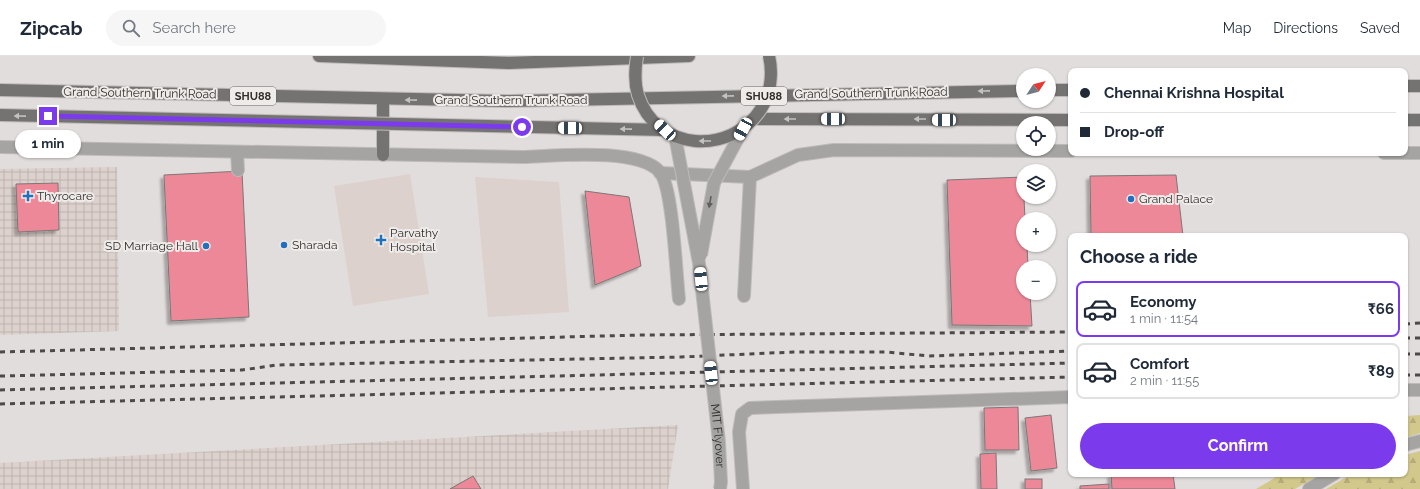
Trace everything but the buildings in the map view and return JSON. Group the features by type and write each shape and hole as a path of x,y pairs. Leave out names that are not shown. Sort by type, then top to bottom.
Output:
{"main road":[{"path":"319,56 509,63 690,56"},
{"path":"637,56 634,75 638,96 649,115 670,133"},
{"path":"0,115 670,133 692,141 710,142 727,138 743,129 754,119 766,101 771,79 769,56"},
{"path":"1408,86 1420,86"},
{"name":"Grand Southern Trunk Road","path":"0,90 506,101 1016,91"},
{"path":"1056,90 1068,90"},
{"path":"383,99 383,155"},
{"path":"754,119 1068,120"},
{"path":"1408,120 1420,120"}],"street":[{"name":"MIT Flyover","path":"699,263 714,183 743,129"},
{"name":"MIT Flyover","path":"670,133 699,263 719,442 720,489"},
{"path":"0,147 523,157 599,155 639,160 660,173 750,177 798,155 834,150 1068,151"},
{"path":"237,152 238,170"},
{"path":"1408,153 1420,153"},
{"path":"660,173 669,197 679,299"},
{"path":"744,296 750,177"},
{"path":"1408,390 1420,390"},
{"path":"743,489 739,432 742,414 750,408 1068,397"},
{"path":"1408,445 1420,441"},
{"path":"1309,489 1329,477"}],"shaded area":[{"path":"117,167 119,331 0,335 0,169"},
{"name":"Parvathy Hospital","path":"410,174 429,294 353,306 334,186"},
{"path":"475,177 559,182 569,312 488,317"},
{"path":"678,425 668,489 0,489 0,463"}],"green space":[{"path":"1420,415 1420,433 1408,437 1408,416"},
{"path":"1420,451 1420,489 1326,489 1347,477 1408,477 1408,454"},
{"path":"1276,477 1316,477 1295,489 1256,489"}],"railway":[{"path":"1408,324 1420,323"},
{"path":"0,352 640,335 1068,332"},
{"path":"1408,338 1420,338"},
{"path":"0,376 242,370 277,365 681,357 794,352 886,352 929,356 1068,351"},
{"path":"1408,354 1420,354"},
{"path":"0,390 1068,363"},
{"path":"1408,375 1420,375"},
{"path":"0,404 1068,377"}],"place":[{"name":"Thyrocare","path":"28,196"},
{"name":"Grand Palace","path":"1131,199"},
{"name":"Parvathy Hospital","path":"381,240"},
{"name":"Sharada","path":"284,245"},
{"name":"SD Marriage Hall","path":"206,246"}],"route":[{"path":"48,116 522,127"}]}
